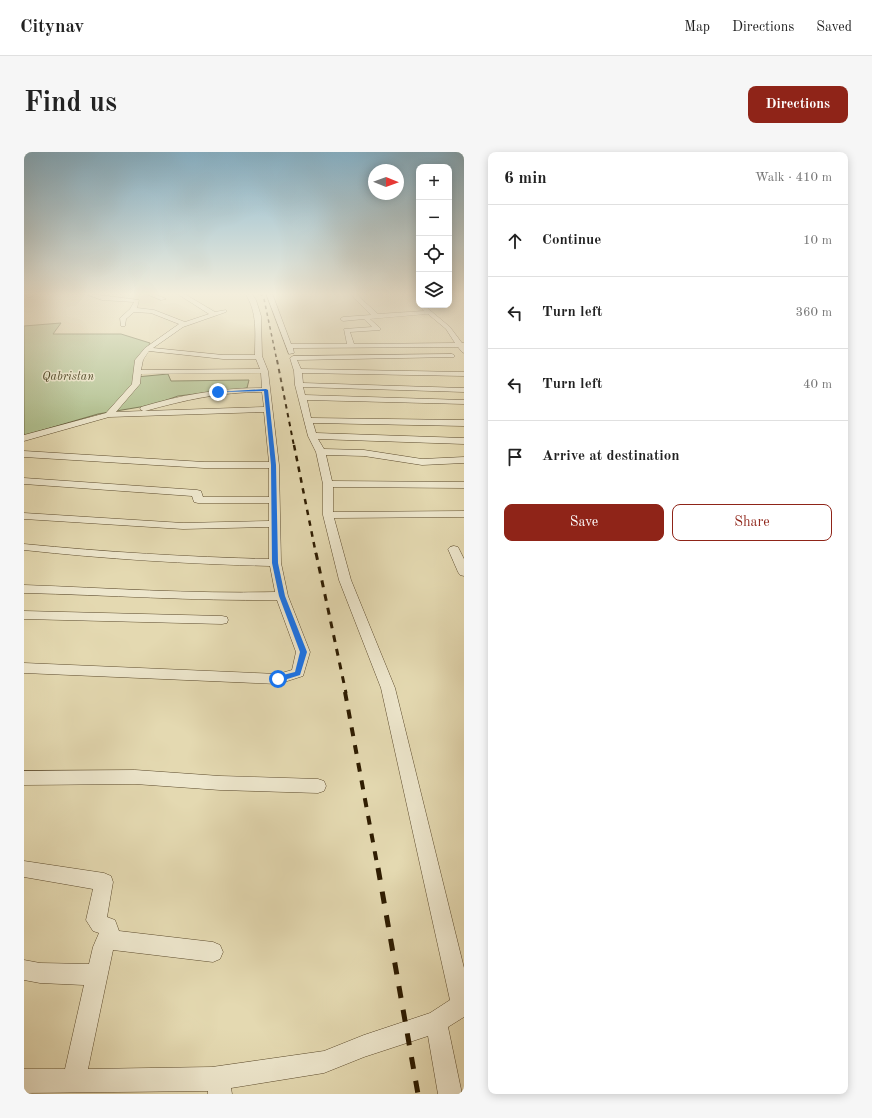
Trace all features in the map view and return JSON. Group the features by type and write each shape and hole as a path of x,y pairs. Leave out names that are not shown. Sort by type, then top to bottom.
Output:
{"street":[{"path":"109,415 136,384 139,360 147,348 165,337"},
{"path":"24,668 278,679 298,673 304,652 282,596 275,563 273,524 274,465 264,371 259,358 260,337"},
{"path":"24,1081 74,1080 219,1086 324,1062 364,1046 436,1022 463,1004 388,688 345,580 328,515 328,484 322,452 312,436 300,391 298,372 285,337"},
{"path":"348,337 351,346"},
{"path":"462,345 458,354 291,352 351,346 462,345"},
{"path":"147,348 223,357 259,358"},
{"path":"138,372 264,371"},
{"path":"298,372 464,374"},
{"path":"139,413 161,403 191,396 218,392 266,390"},
{"path":"300,391 464,390"},
{"path":"300,391 464,402"},
{"path":"24,438 109,415 268,409"},
{"path":"308,420 416,423 464,422"},
{"path":"312,436 464,441"},
{"path":"322,452 364,453 422,462 464,460"},
{"path":"24,454 204,465 274,465"},
{"path":"24,481 197,493 198,500 273,500"},
{"path":"328,484 464,485"},
{"path":"328,515 464,514"},
{"path":"24,516 183,526 273,524"},
{"path":"24,547 93,554 204,561 275,563"},
{"path":"454,549 464,572"},
{"path":"24,589 126,592 214,597 282,596"},
{"path":"24,615 222,620"},
{"path":"24,778 135,777 220,783 318,786"},
{"path":"24,869 104,882 96,920 100,924 108,927 109,933 102,947 74,1080"},
{"path":"107,939 213,952"},
{"path":"24,970 40,973 97,975"},
{"path":"436,1022 450,1094"}],"green space":[{"name":"Qabristan","path":"24,337 131,337 150,343 143,356 136,377 168,374 171,381 249,380 247,388 178,396 152,405 98,414 26,435 24,434"}],"railway":[{"path":"272,337 277,361"},
{"path":"277,360 294,446"},
{"path":"294,445 316,554"},
{"path":"316,553 346,693"},
{"path":"345,692 378,869"},
{"path":"378,868 418,1094"}],"route":[{"path":"218,392 266,390 274,465 273,524 275,563 282,596 304,652 298,673 278,679"}]}
